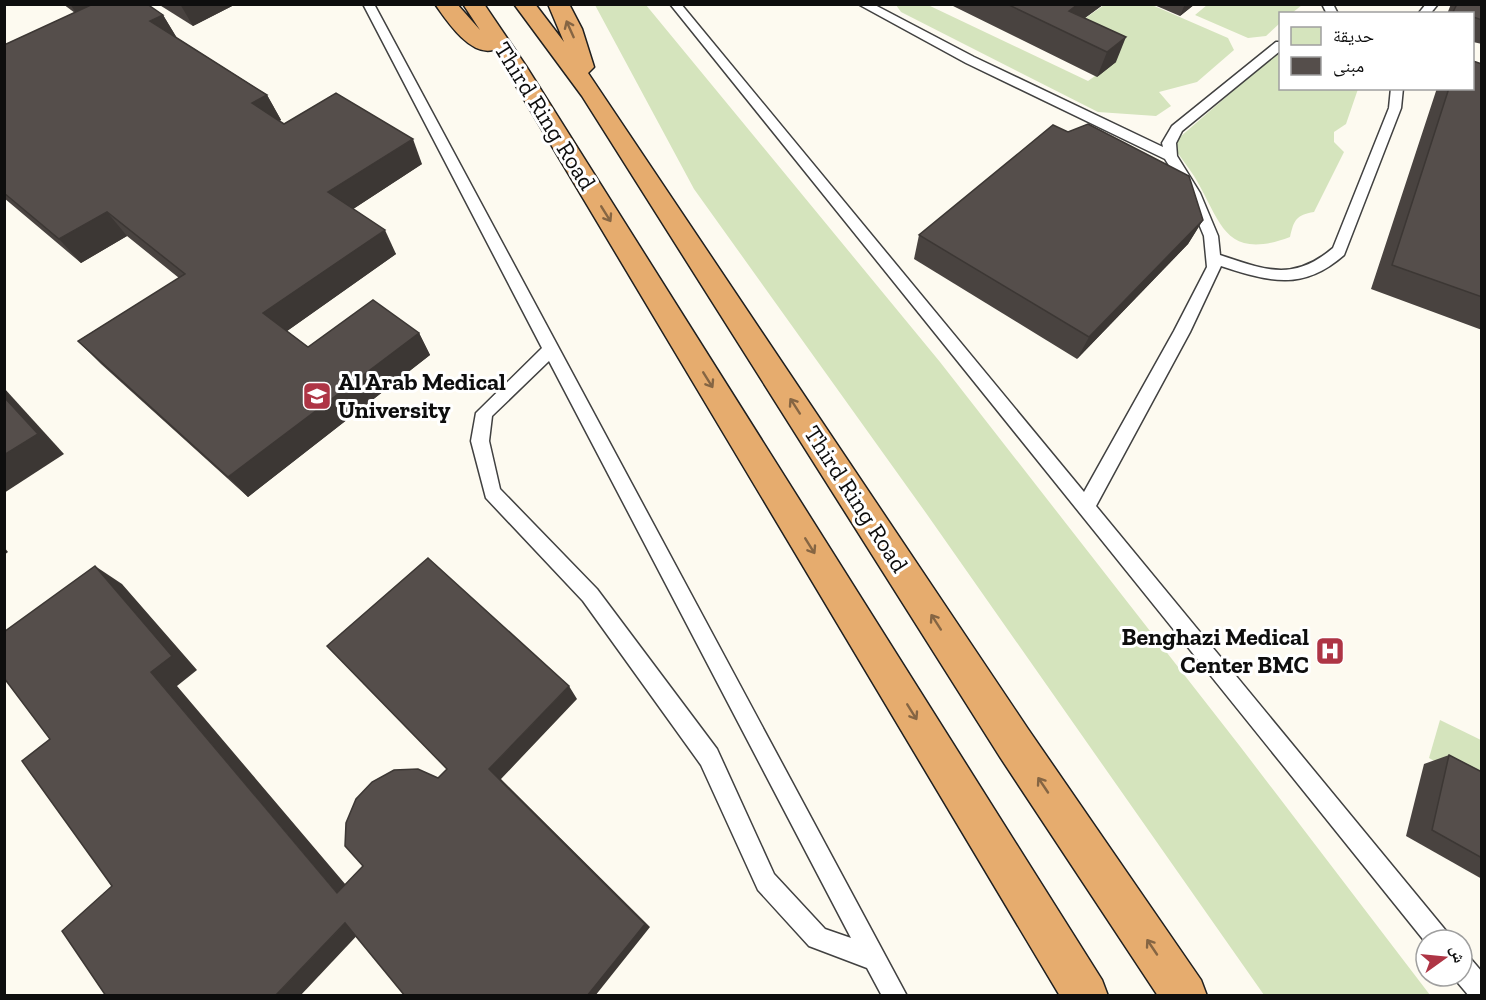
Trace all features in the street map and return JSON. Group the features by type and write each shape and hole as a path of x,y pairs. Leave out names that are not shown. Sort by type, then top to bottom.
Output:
{"highway":[{"path":"445,4 470,33 515,66"},
{"name":"Third Ring Road","path":"473,4 515,66 1086,996"},
{"name":"Third Ring Road","path":"524,4 592,94 1014,743 1185,996"},
{"path":"558,4 571,29 592,94"}],"lane":[{"path":"368,4 895,996"},
{"path":"675,4 1429,928"},
{"path":"863,4 970,60 1170,156"},
{"path":"1085,508 1182,332 1214,267 1211,236 1198,203 1170,156 1169,143 1177,129 1279,47"},
{"path":"1213,258 1273,275 1300,275 1324,266 1339,250 1395,108 1397,90"},
{"path":"551,349 484,413 480,441 492,493 590,595 710,756 766,882 817,938 874,958"}],"green space":[{"path":"1207,4 1302,5 1293,12 1279,12 1279,24 1266,36 1248,38 1195,15"},
{"path":"595,5 646,5 940,362 1239,745 1414,974 1414,988 1425,988 1430,995 1264,995 926,513 694,189"},
{"path":"896,5 928,5 1088,81 1115,62 1060,36 1104,5 1152,5 1228,38 1234,50 1197,82 1159,92 1171,106 1156,116 1098,112 901,12"},
{"path":"1279,51 1279,90 1358,90 1346,124 1334,132 1334,142 1344,152 1314,212 1297,219 1290,237 1268,243 1251,244 1237,240 1227,232 1175,149 1180,137"},
{"path":"1440,720 1481,740 1481,787 1429,758"}],"building":[{"path":"93,4 147,4 163,15 150,21 267,95 252,103 284,124 336,93 413,139 328,192 385,230 263,313 308,347 373,300 419,333 228,477 78,341 185,274 107,212 59,239 4,193 4,45"},
{"path":"1007,4 1078,4 1069,11 1126,37 1107,52"},
{"path":"1457,4 1482,4 1482,20 1474,17 1474,12 1453,12"},
{"path":"1474,61 1482,64 1482,297 1392,265 1448,90 1474,90"},
{"path":"1088,124 1189,176 1203,220 1089,337 919,235 1053,125 1068,132"},
{"path":"4,397 38,434 4,455"},
{"path":"428,558 569,686 489,769 645,924 587,996 405,996 345,923 275,996 106,996 62,931 112,886 22,761 50,739 4,678 4,632 95,566 172,656 151,672 337,893 363,866 345,846 346,823 356,799 372,782 394,770 418,769 438,778 447,769 327,646"},
{"path":"1449,755 1482,772 1482,858 1432,830"}],"place":[{"name":"Al Arab Medical University","path":"317,396"},
{"name":"Benghazi Medical Center BMC","path":"1330,651"}]}
